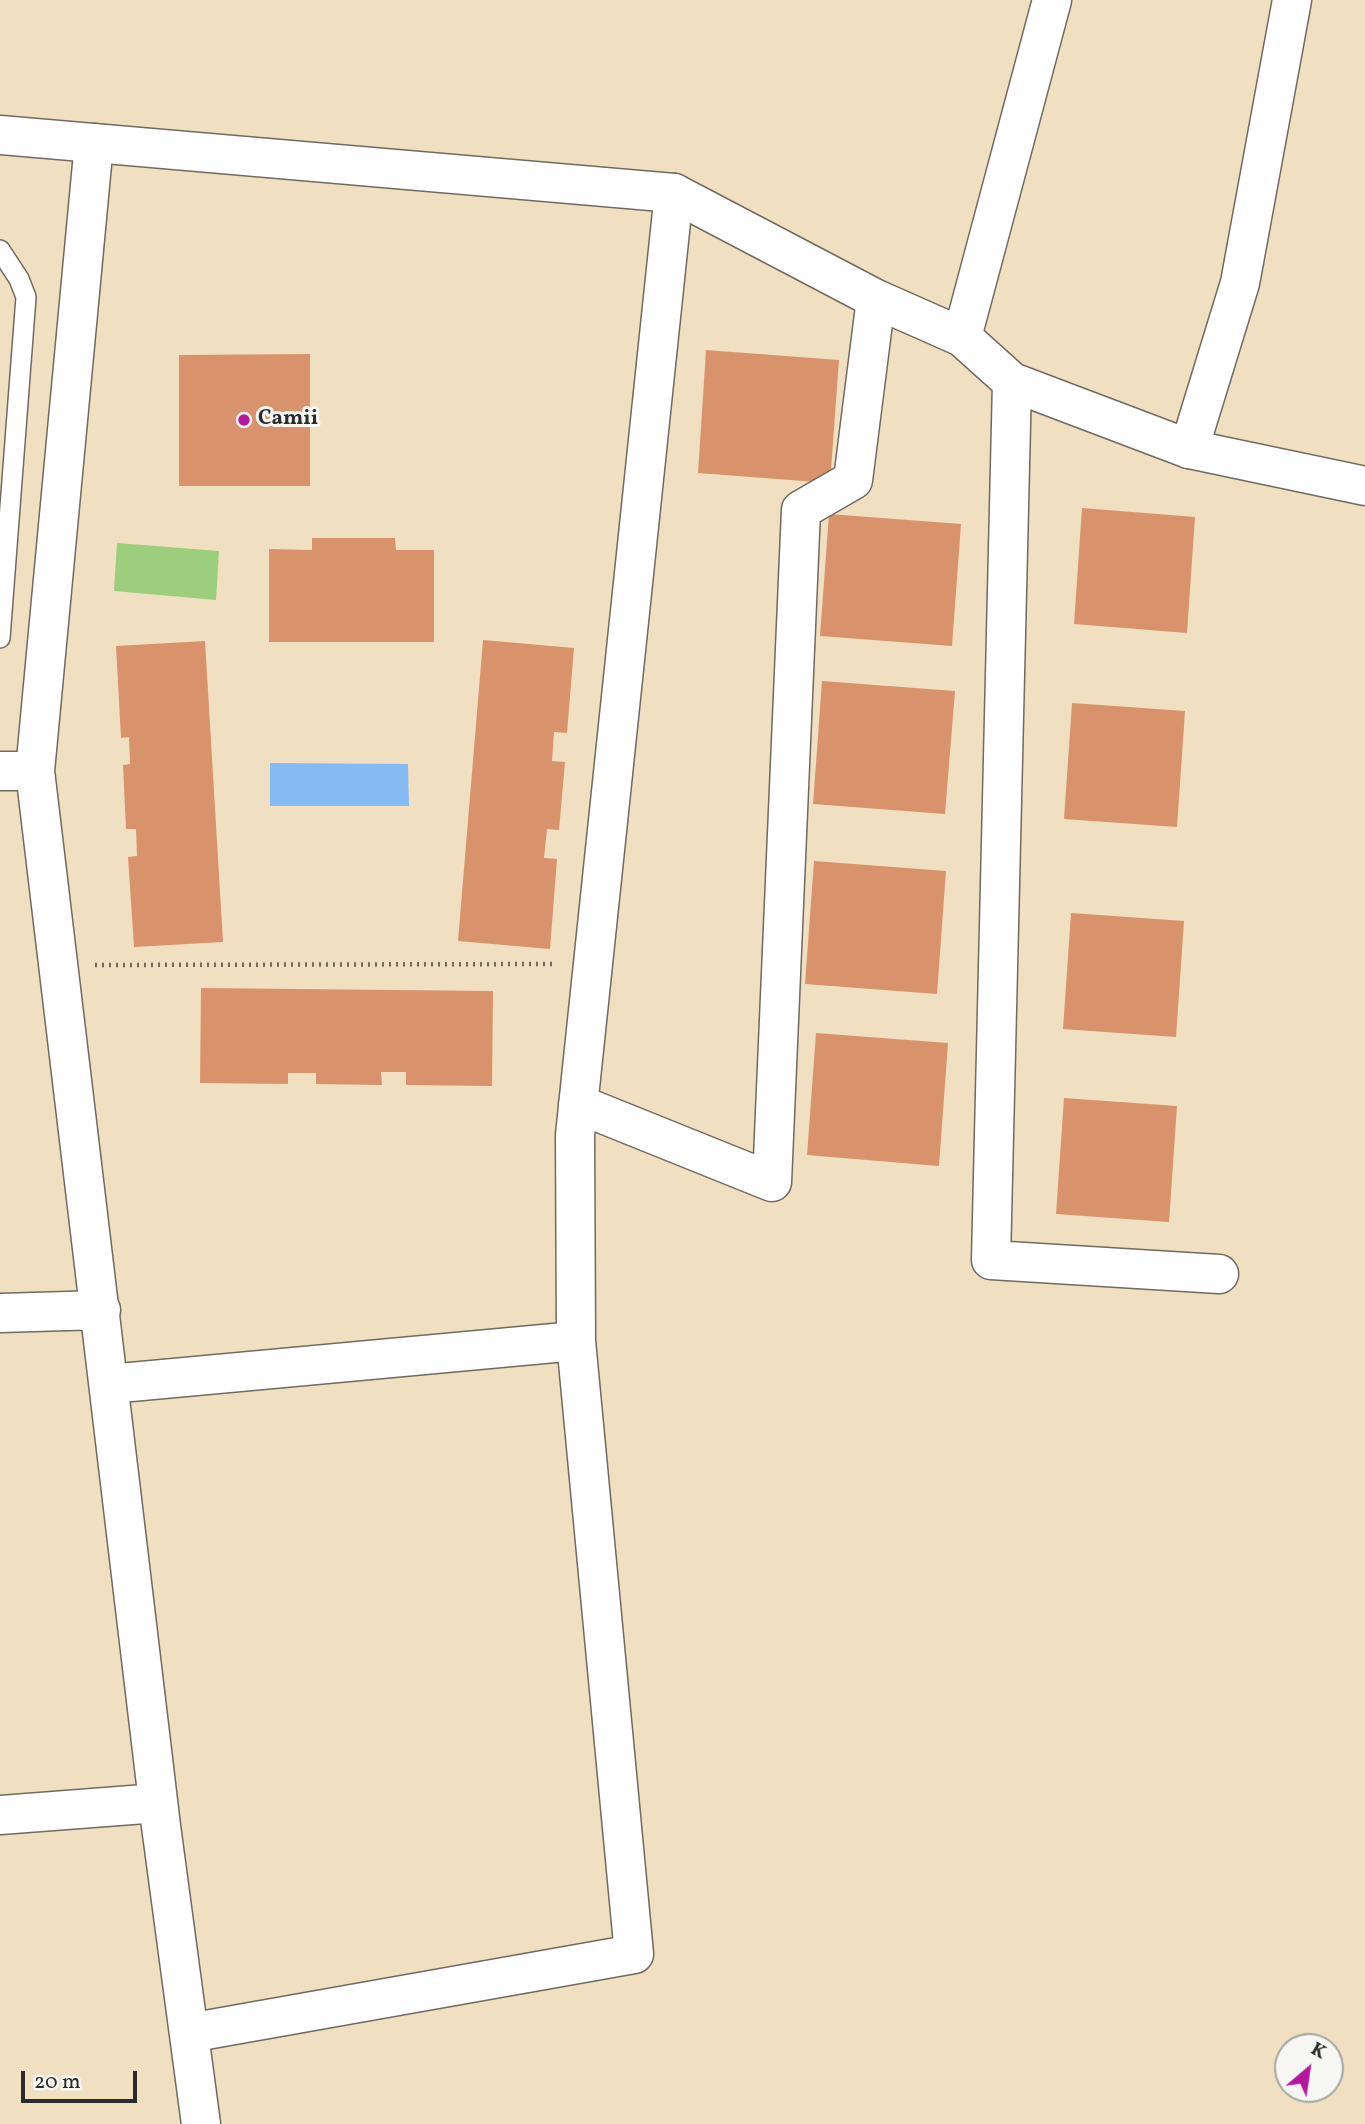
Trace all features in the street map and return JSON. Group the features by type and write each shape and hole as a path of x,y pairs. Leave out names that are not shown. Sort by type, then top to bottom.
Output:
{"street":[{"path":"962,337 1052,0"},
{"path":"1189,449 1240,283 1292,0"},
{"path":"0,135 674,193 876,299 962,337 1012,382 1189,449 1365,486"},
{"path":"94,143 17,771 59,965 158,1803 201,2124"},
{"path":"189,2033 634,1954 576,1341 575,1135 674,193"},
{"path":"578,1104 772,1182 800,510 853,480 876,299"},
{"path":"1012,382 991,1260 1219,1274"},
{"path":"0,1313 101,1310"},
{"path":"110,1384 576,1341"},
{"path":"0,1815 158,1803"}],"lane":[{"path":"0,250 19,279 26,297 0,638"}],"path":[{"path":"59,965 593,964"}],"green space":[{"path":"117,543 219,551 216,600 114,591"}],"water":[{"path":"270,763 408,764 409,806 270,806"}],"building":[{"path":"706,350 839,360 830,483 698,473"},
{"name":"Camii","path":"310,354 310,486 179,486 179,355"},
{"path":"1082,508 1195,517 1187,633 1074,624"},
{"path":"829,514 961,524 952,646 820,636"},
{"path":"312,538 395,538 396,550 434,550 434,642 269,642 269,549 312,550"},
{"path":"483,640 574,648 567,733 554,732 552,761 565,762 559,830 547,829 544,858 557,859 550,949 458,941"},
{"path":"205,641 223,942 134,947 128,857 137,856 136,829 126,829 123,765 130,764 129,737 121,738 116,646"},
{"path":"822,681 955,691 945,814 813,804"},
{"path":"1072,703 1185,711 1177,827 1064,819"},
{"path":"814,861 946,871 937,994 805,984"},
{"path":"1071,913 1184,921 1176,1037 1063,1029"},
{"path":"201,988 493,991 492,1086 406,1085 406,1072 381,1072 382,1085 316,1084 316,1073 288,1073 288,1084 200,1083"},
{"path":"816,1033 948,1043 939,1166 807,1155"},
{"path":"1064,1098 1177,1106 1169,1222 1056,1214"}],"place":[{"name":"Camii","path":"244,420"}]}
